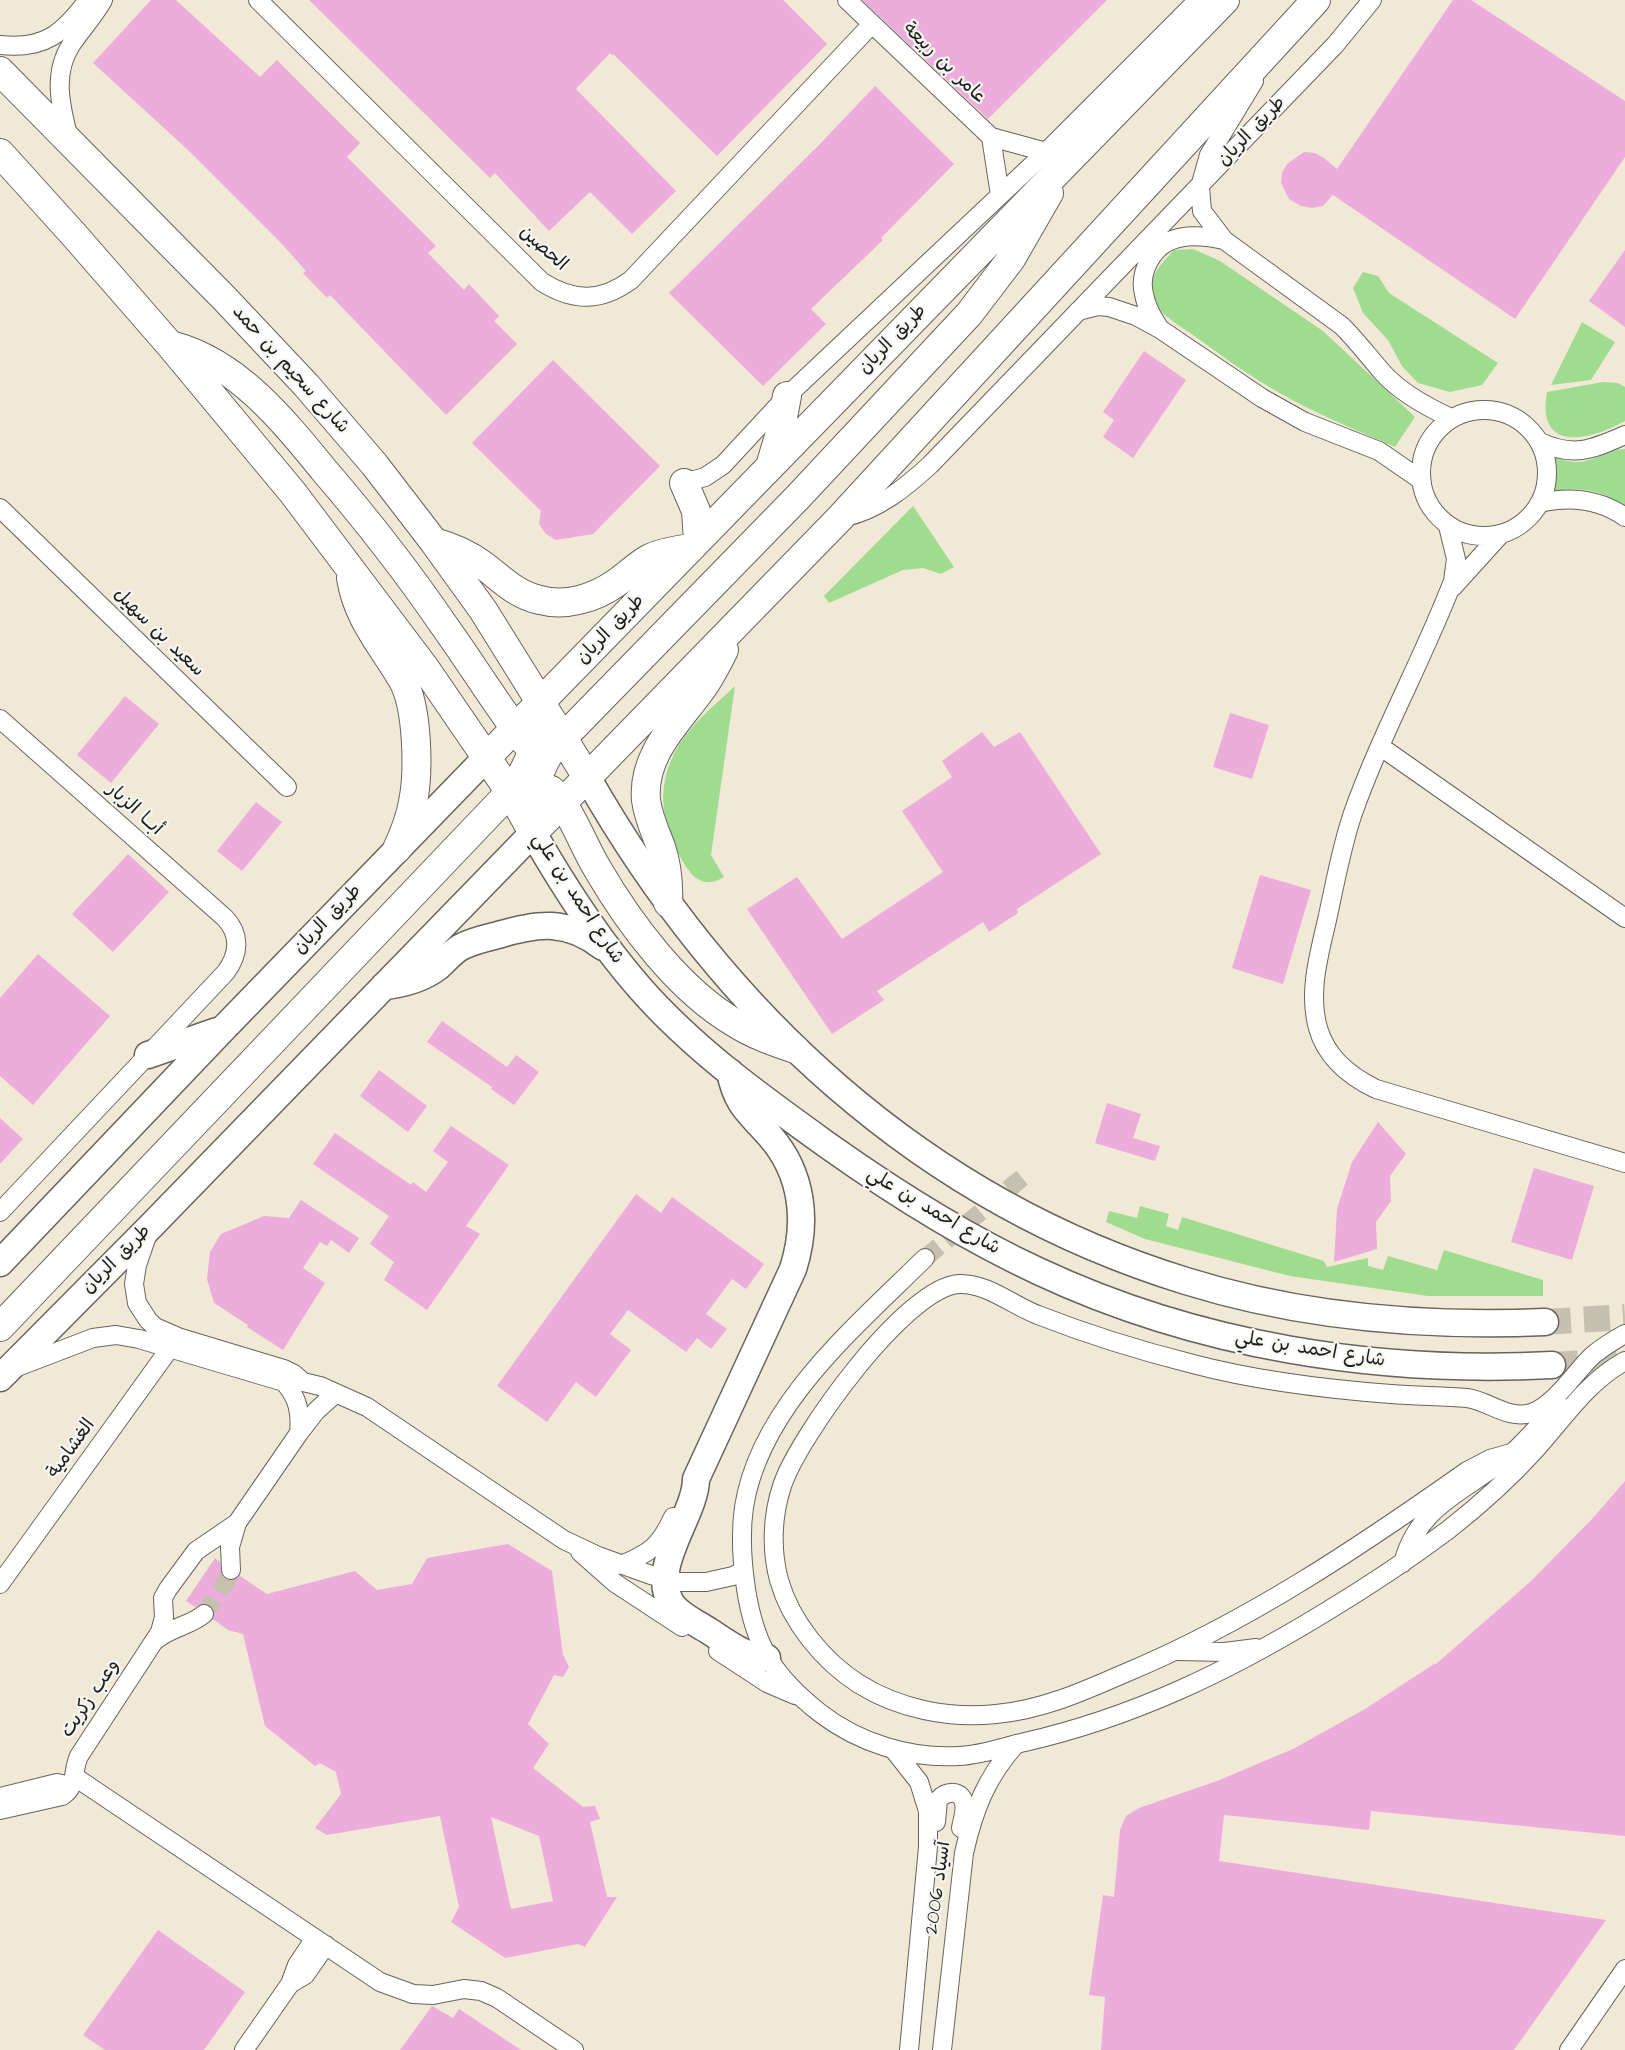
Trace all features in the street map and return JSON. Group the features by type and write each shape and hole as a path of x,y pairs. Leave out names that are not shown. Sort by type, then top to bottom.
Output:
{"highway":[{"name":"طريق الريان","path":"486,758 769,468 1053,160 1224,0"},
{"name":"طريق الريان","path":"533,832 840,518 1316,0"},
{"name":"شارع سحيم بن حمد","path":"0,71 225,299 306,385 374,464 434,542 482,610 540,701"},
{"path":"0,154 76,236 170,345 293,493 425,668 486,758"},
{"path":"0,1327 530,770 798,498 970,314 1011,259 1041,208 1053,160"},
{"path":"170,345 186,349 209,360 230,374 267,406 294,433 359,511 409,576 515,728 530,770 562,803 597,869 628,915 681,979 717,1012 736,1024 774,1042 795,1049"},
{"path":"769,468 780,433 787,396"},
{"path":"434,542 468,555 482,564 504,584 522,594 541,601 564,602 578,600 607,589 638,565 657,556 694,544 696,511 684,483"},
{"path":"350,567 352,587 366,625 402,679 409,695 413,712 414,793 410,818 397,849"},
{"path":"668,903 668,874 665,859 647,809 646,790 649,772 658,749 712,674 733,627"},
{"path":"540,701 587,777"},
{"path":"530,770 538,726 540,701"},
{"name":"شارع احمد بن علي","path":"486,758 530,770 533,832"},
{"path":"530,770 558,768 587,777"}],"main road":[{"name":"طريق الريان","path":"0,1263 223,1029 486,758"},
{"path":"587,777 668,903 759,1014 795,1049 871,1115 913,1147 1001,1203 1078,1242 1141,1267 1236,1295 1382,1319 1460,1324 1545,1322"},
{"name":"طريق الريان","path":"4,1374 150,1227 533,832"},
{"name":"شارع احمد بن علي","path":"533,832 586,920 612,955 640,989 668,1018 730,1072 854,1164 956,1228 1038,1271 1129,1308 1230,1337 1322,1355 1416,1365 1507,1368 1552,1365"},
{"path":"384,986 398,985 424,976 464,946 527,926 553,926 579,932 591,938 612,955"},
{"path":"148,1055 223,1029"},
{"path":"730,1072 738,1100 746,1112 769,1135 789,1164 800,1198 801,1234 792,1269 696,1479 694,1495 670,1555 666,1580 669,1598 678,1610 745,1654 767,1658"}],"street":[{"path":"0,45 32,45 46,41 67,26 88,0"},
{"path":"69,140 60,95 61,70 70,46 103,0"},
{"name":"الحصين","path":"258,0 542,282 567,295 580,297 607,294 631,280 872,24"},
{"name":"عامر بن ربيعة","path":"847,0 991,137 1053,160"},
{"name":"طريق الريان","path":"684,483 705,477 723,465 787,396 1000,195 1053,160 1198,0"},
{"name":"طريق الريان","path":"840,518 852,516 874,506 912,481 930,465 1335,45 1372,0"},
{"path":"1284,34 1209,155 1200,187 1202,211 1224,240 1332,317 1358,342 1384,374 1407,393 1433,410 1451,418"},
{"path":"991,137 1000,195"},
{"path":"1160,329 1146,302 1142,283 1143,271 1151,256 1167,242 1179,237 1203,235 1224,240"},
{"path":"1078,311 1098,306 1109,307 1136,316 1160,329 1262,398 1306,422 1379,451 1421,480"},
{"path":"1475,410 1501,411 1523,423 1540,442 1545,454 1547,479 1540,503 1523,523 1501,534 1474,536 1448,526 1429,506 1421,480 1422,456 1433,434 1451,418 1475,410"},
{"path":"1540,442 1560,450 1583,451 1625,435"},
{"path":"1540,503 1560,499 1581,500 1608,507 1625,517"},
{"name":"سعيد بن سهيل","path":"0,508 287,788"},
{"path":"1448,526 1455,548 1456,559 1453,581 1361,792 1344,841 1318,958 1314,998 1315,1014 1323,1042 1340,1066 1363,1083 1376,1089 1625,1163"},
{"path":"1449,591 1501,534"},
{"name":"أبــا الزبار","path":"0,719 225,918 236,936 236,951 231,966 148,1055"},
{"path":"1381,747 1625,917"},
{"path":"0,1212 148,1055"},
{"path":"150,1227 135,1274 135,1294 142,1312 148,1320 174,1343 284,1382 303,1382 336,1393 382,1416 575,1546 622,1565 666,1580 686,1582 720,1580 744,1571"},
{"path":"925,1258 838,1344 802,1387 774,1426 755,1465 744,1507 742,1550 744,1571 754,1624 767,1658 777,1673 800,1697 831,1722 861,1738 893,1749 935,1755 961,1756 992,1751 1102,1722 1144,1707 1185,1689 1272,1645 1403,1563 1487,1498 1522,1464 1593,1382 1625,1361"},
{"path":"1511,1453 1490,1459 1467,1471 1274,1598 1177,1651 1072,1696 1048,1704 999,1714 940,1714 903,1705 878,1695 846,1675 829,1660 805,1631 784,1596 774,1556 775,1517 784,1480 796,1455 824,1408 860,1364 901,1319 928,1296 948,1286 970,1285 990,1291 1032,1313 1064,1325 1129,1347 1195,1365 1250,1377 1289,1382 1378,1393 1476,1400 1514,1414 1530,1413 1547,1403 1593,1356 1625,1334"},
{"path":"4,1374 92,1338 128,1336 174,1343 284,1369 294,1374 303,1382"},
{"name":"الغشامية","path":"0,1584 174,1343"},
{"path":"1403,1563 1412,1536 1429,1514 1511,1453 1594,1363 1606,1353 1625,1344"},
{"path":"284,1382 297,1400 300,1416 299,1433"},
{"name":"وعب زكريت","path":"231,1570 232,1539 237,1523 299,1433 316,1411 336,1393"},
{"path":"622,1565 647,1553 660,1542 684,1494 696,1479"},
{"name":"وعب زكريت","path":"73,1781 79,1756 156,1640 163,1625 162,1603 165,1593 196,1551 237,1523"},
{"path":"575,1546 594,1566 615,1583 767,1683 800,1697"},
{"name":"وعب زكريت","path":"156,1640 167,1632 191,1623 204,1614"},
{"path":"1177,1651 1225,1652 1272,1645"},
{"name":"آسياد 2006","path":"942,2050 964,1853 974,1813 982,1794 1003,1760 1016,1744"},
{"name":"آسياد 2006","path":"893,1749 915,1775 925,1796 928,1812 928,1847 909,2050"},
{"path":"0,1810 62,1796 73,1781"},
{"path":"0,1797 73,1781 321,1941 380,1982 413,1994 433,1995 473,1989 490,1994 574,2050"},
{"path":"928,1847 934,1835 938,1800 946,1793 952,1792 961,1797 964,1802 960,1837 964,1853"},
{"path":"244,2050 290,1984 305,1975 321,1941"},
{"path":"1569,2050 1625,1969"}],"green space":[{"path":"1193,249 1220,261 1323,331 1415,417 1395,447 1321,414 1267,386 1177,324 1159,309 1152,296 1151,289 1157,270 1174,250"},
{"path":"1363,272 1378,276 1389,293 1498,363 1482,385 1450,392 1418,383 1402,366 1388,340 1363,313 1353,288"},
{"path":"1582,322 1615,342 1591,380 1551,385"},
{"path":"1603,382 1618,383 1625,387 1625,421 1611,428 1582,437 1568,437 1557,433 1549,425 1546,412 1547,392"},
{"path":"1625,449 1625,507 1607,496 1590,491 1573,489 1552,491 1552,456 1569,461 1582,462 1612,451"},
{"path":"913,506 954,567 941,574 923,568 903,570 829,603 824,596"},
{"path":"735,686 711,855 724,877 713,882 705,882 695,877 689,870 672,839 665,818 664,785 676,750 683,739 698,721"},
{"path":"1140,1206 1169,1214 1166,1226 1178,1230 1182,1217 1324,1261 1327,1267 1368,1258 1368,1266 1383,1270 1388,1256 1437,1270 1444,1250 1543,1280 1543,1296 1428,1296 1290,1276 1145,1239 1106,1222 1109,1211 1137,1218"}],"building":[{"path":"151,0 176,0 260,77 277,60 360,143 347,157 436,246 428,253 464,290 469,284 499,316 494,321 517,344 446,415 330,295 327,298 303,273 306,271 282,244 188,150 93,63"},
{"path":"309,0 783,0 827,44 717,156 610,53 576,89 676,191 632,234 590,192 549,231 495,173 490,178"},
{"path":"862,0 1107,0 988,119"},
{"path":"1453,0 1471,0 1625,101 1625,157 1515,319 1333,195 1323,206 1312,208 1301,206 1289,199 1281,183 1282,173 1287,164 1304,152 1315,153 1337,169"},
{"path":"875,86 954,164 881,238 883,240 811,309 826,324 763,386 669,293 819,145"},
{"path":"1625,250 1625,327 1589,301"},
{"path":"1144,351 1186,380 1133,458 1103,437 1114,420 1103,412"},
{"path":"553,360 660,466 593,534 556,540 546,534 539,524 541,511 472,443"},
{"path":"125,696 159,724 111,783 77,755"},
{"path":"1230,713 1269,725 1252,779 1213,767"},
{"path":"982,732 994,747 1020,732 1101,854 1017,909 1018,913 989,932 983,922 877,991 884,1000 832,1034 747,909 797,877 842,939 943,872 902,811 952,777 942,761"},
{"path":"256,802 282,822 242,871 217,851"},
{"path":"128,854 169,892 113,952 72,914"},
{"path":"1260,875 1311,890 1283,984 1232,968"},
{"path":"38,954 110,1016 33,1105 0,1076 0,998"},
{"path":"442,1021 507,1067 516,1055 539,1072 514,1105 491,1089 492,1087 427,1042"},
{"path":"379,1070 427,1106 408,1132 360,1096"},
{"path":"1107,1103 1141,1114 1133,1138 1160,1146 1155,1161 1095,1143"},
{"path":"0,1118 23,1139 0,1164"},
{"path":"1378,1122 1406,1154 1390,1176 1391,1201 1376,1222 1377,1249 1334,1262 1337,1209 1352,1162"},
{"path":"451,1126 509,1165 466,1226 480,1234 427,1310 384,1280 394,1262 370,1244 389,1216 313,1164 335,1133 411,1185 413,1182 426,1192 448,1162 433,1151"},
{"path":"1534,1168 1594,1186 1572,1260 1511,1242"},
{"path":"636,1194 661,1213 672,1197 764,1264 746,1289 732,1279 706,1314 727,1329 711,1349 697,1338 686,1352 628,1310 610,1334 631,1350 596,1397 576,1382 547,1422 497,1386"},
{"path":"301,1200 359,1238 349,1253 331,1240 327,1246 320,1242 303,1268 325,1283 283,1350 214,1303 207,1279 210,1252 221,1234 264,1216 289,1218"},
{"path":"1625,1481 1625,1836 1371,1811 1369,1830 1224,1815 1219,1861 1606,1920 1514,2050 1101,2050 1105,1997 1089,1995 1103,1895 1114,1897 1120,1830 1126,1816 1139,1808 1217,1781 1293,1749 1365,1709 1436,1664 1530,1582 1593,1518"},
{"path":"508,1544 552,1571 563,1655 569,1667 563,1677 554,1675 528,1724 549,1744 533,1768 583,1807 595,1806 600,1819 590,1822 607,1897 617,1897 585,1947 578,1944 505,1958 451,1922 459,1907 440,1816 327,1835 315,1828 341,1794 336,1772 320,1763 315,1766 265,1726 243,1634 228,1630 213,1619 214,1612 209,1605 202,1604 195,1607 186,1601 215,1558 220,1562 222,1575 226,1579 232,1581 240,1576 267,1594 355,1571 377,1590 412,1584 427,1558","holes":["491,1817 539,1836 553,1901 511,1909"]},
{"path":"158,1930 245,1992 204,2050 105,2050 83,2035"},
{"path":"432,2006 453,2018 459,2009 521,2050 400,2050"}],"tunnel":[{"path":"925,1258 1023,1177"},
{"path":"1545,1322 1625,1317"},
{"path":"1552,1365 1625,1361"},
{"path":"204,1614 226,1582 231,1570"}]}
